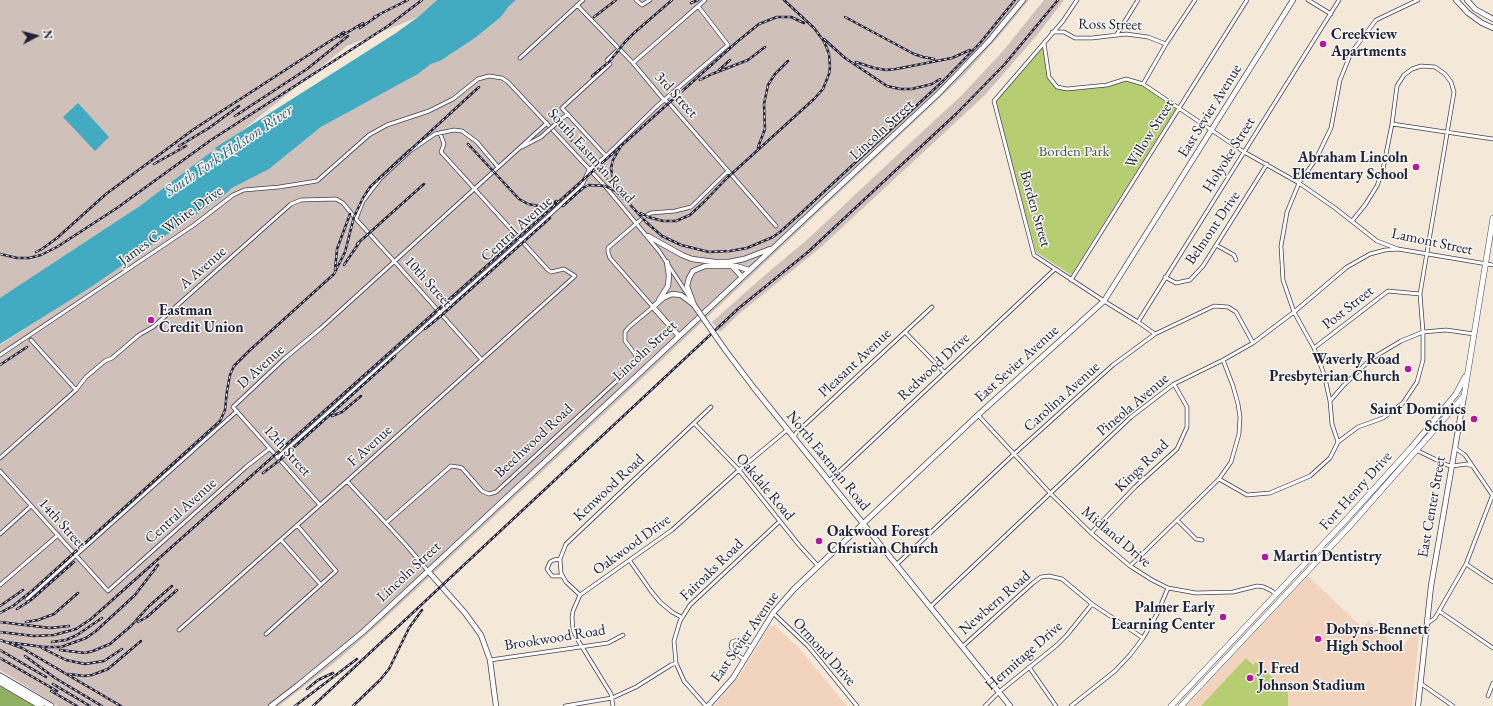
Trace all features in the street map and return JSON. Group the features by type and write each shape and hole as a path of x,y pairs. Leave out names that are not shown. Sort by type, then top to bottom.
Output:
{"highway":[{"path":"0,676 51,706"},
{"path":"0,682 41,706"}],"main road":[{"name":"Lincoln Street","path":"271,706 364,631 952,80 989,41 1023,0"},
{"name":"East Sevier Avenue","path":"707,706 724,690 774,614 794,589 978,415 1104,301 1293,0"},
{"path":"1456,0 1468,13 1482,24 1493,28"},
{"path":"1462,7 1468,0 1475,9 1493,19"},
{"name":"East Center Street","path":"1418,706 1437,545 1464,396 1493,218"},
{"path":"648,236 682,255 715,262 729,262 744,259 773,248"},
{"path":"657,303 668,286 669,276 667,262"},
{"path":"694,305 688,286 689,278 693,271 705,266 736,266 749,270"},
{"path":"732,266 742,277"},
{"path":"657,303 668,294 677,294 685,297 694,305"},
{"name":"Beechwood Road","path":"653,307 657,303"},
{"name":"North Eastman Road","path":"694,305 726,350 794,438 1010,706"},
{"path":"653,307 679,336"},
{"name":"Fort Henry Drive","path":"1171,706 1276,595 1411,448 1456,394 1468,372"},
{"name":"Fort Henry Drive","path":"1181,706 1349,527 1464,396"},
{"path":"1440,424 1442,417 1447,411 1447,405"},
{"path":"428,571 473,622 484,641 490,660 496,706"}],"street":[{"path":"520,58 583,0"},
{"path":"636,0 642,4 650,0"},
{"path":"577,5 633,63 705,0"},
{"path":"1044,43 1077,0"},
{"path":"1117,34 1138,0"},
{"path":"1144,84 1166,44 1194,0"},
{"name":"Willow Street","path":"1072,280 1247,0"},
{"path":"1308,0 1331,14"},
{"name":"Holyoke Street","path":"1138,322 1339,0"},
{"path":"1338,442 1332,424 1330,402 1324,374 1314,348 1294,312 1283,280 1281,246 1287,212 1299,183 1316,159 1331,128 1340,80 1351,53 1376,20 1418,0"},
{"name":"Central Avenue","path":"277,458 522,240 582,185 589,170 606,156 664,100 728,45 698,6"},
{"name":"Ross Street","path":"1052,32 1064,32 1075,38 1092,38 1126,34 1148,37 1166,44"},
{"name":"Lamont Street","path":"1044,43 1049,77 1057,87 1067,89 1107,85 1126,79 1144,84 1244,152 1299,183 1335,208 1377,241 1398,249 1493,265"},
{"name":"Borden Street","path":"1044,43 994,101 1034,255 1155,334"},
{"path":"606,156 562,108 610,64 608,60 619,49"},
{"name":"3rd Street","path":"633,63 776,226"},
{"path":"1219,479 1247,495 1270,494 1310,476 1330,458 1338,442 1358,427 1383,418 1403,403 1417,382 1423,360 1423,332 1420,294 1428,254 1454,92 1451,82 1445,74 1435,67 1421,66 1412,69 1404,75 1397,86 1392,124 1383,169 1377,186 1365,205 1352,221"},
{"name":"South Eastman Road","path":"489,76 502,78 508,82 547,123 648,236 667,262"},
{"name":"James C. White Drive","path":"0,355 194,225 233,195 244,190 279,187 317,181 369,135 387,125 429,111 453,99 478,80 489,76"},
{"name":"D Avenue","path":"517,150 541,137 568,114"},
{"name":"D Avenue","path":"27,599 238,411 233,407 284,359 320,329 547,123"},
{"path":"1392,124 1493,139"},
{"path":"356,220 363,201 374,186 410,151 426,140 440,133 454,130 462,131 477,142 498,167"},
{"path":"440,133 444,144 441,152 522,240"},
{"name":"Belmont Drive","path":"1165,277 1176,283 1190,280 1203,266 1267,164"},
{"path":"653,307 610,258 608,252 610,246 636,223 651,213 675,211 691,207 728,171"},
{"name":"A Avenue","path":"0,458 76,390 86,377 105,361 112,358 139,335 153,327 296,201 309,198 336,199 343,203 356,220"},
{"name":"10th Street","path":"356,220 482,360"},
{"name":"F Avenue","path":"179,630 575,276 564,269 551,272 522,240"},
{"path":"1216,244 1234,255 1236,260"},
{"name":"Pineola Avenue","path":"930,607 1131,417 1174,384 1223,360 1253,343 1294,312 1347,267 1370,254 1385,250 1398,249"},
{"name":"North Eastman Road","path":"667,262 694,305"},
{"name":"Redwood Drive","path":"829,481 1055,269"},
{"name":"Post Street","path":"1314,348 1388,291 1420,294"},
{"name":"Carolina Avenue","path":"896,565 1014,454 1113,365 1155,334 1214,306 1228,307 1236,312 1253,343"},
{"name":"Beechwood Road","path":"386,523 451,466 458,466 462,468 482,491 489,494 496,492 634,365 636,358 635,354 625,341 625,332 653,307"},
{"name":"Pleasant Avenue","path":"794,438 796,433 932,307"},
{"path":"1330,402 1343,386 1371,359 1401,341 1423,332 1446,330 1474,334"},
{"path":"905,332 944,372"},
{"path":"31,340 76,390"},
{"path":"1130,566 1219,479 1230,462 1239,434 1240,417 1233,386 1223,360"},
{"name":"Kings Road","path":"1091,533 1135,487 1177,449 1187,427 1187,407 1174,384"},
{"name":"Kenwood Road","path":"560,559 564,547 570,539 711,407"},
{"name":"12th Street","path":"238,411 269,449 320,505"},
{"name":"Midland Drive","path":"978,415 1051,494 1091,533 1130,566 1152,580 1168,588 1196,593 1233,592 1257,586 1272,590 1276,595"},
{"name":"Oakdale Road","path":"694,422 738,470 818,566"},
{"name":"Oakwood Drive","path":"580,596 672,530 738,470 788,430"},
{"path":"1411,448 1447,465 1452,466 1463,464 1472,466"},
{"path":"1428,623 1435,618 1466,564 1493,495 1462,451 1455,448"},
{"name":"Central Avenue","path":"108,591 246,467 269,449"},
{"name":"14th Street","path":"0,471 108,591"},
{"path":"347,481 417,556 428,571"},
{"path":"0,534 31,506"},
{"path":"1177,520 1196,539 1202,540"},
{"name":"Fairoaks Road","path":"707,706 684,681 676,663 674,641 681,617 690,605 780,521"},
{"path":"266,634 336,570 297,525"},
{"path":"0,585 58,535"},
{"path":"281,540 321,585"},
{"path":"562,576 552,576 548,569 550,562 560,559 562,576 570,587 580,596 576,603 572,617 573,630 612,698 613,706"},
{"path":"630,561 660,602 681,617"},
{"path":"1466,564 1493,582"},
{"name":"Newbern Road","path":"962,647 1033,583 1041,577 1049,576 1062,579 1092,604 1143,638"},
{"path":"1071,706 1115,671 1143,638 1157,614 1168,588"},
{"name":"Hermitage Drive","path":"985,706 999,692 1068,635 1092,604"},
{"path":"1439,611 1493,648"},
{"name":"Ormond Drive","path":"774,614 808,646 857,706"},
{"name":"Brookwood Road","path":"490,660 608,643 624,635"},
{"path":"745,660 732,649 730,646 732,642 737,640 752,647"},
{"path":"565,706 612,698 636,687 676,663"},
{"path":"1029,668 1056,706"},
{"path":"1420,683 1453,706"},
{"path":"1488,696 1493,683"}],"shaded area":[{"path":"0,0 437,0 418,17 347,46 172,187 0,303"},
{"path":"516,0 1029,0 964,75 648,373 379,624 339,659 279,706 58,706 0,670 0,345 147,249 232,188 270,168 321,127 418,74 431,64 440,61 475,38 501,17 509,6"},
{"path":"1044,0 1064,0 1038,34 985,95 820,248 740,313 720,332 712,322 808,239 962,95 1003,51"},
{"name":"Dobyns-Bennett High School","path":"1308,576 1362,627 1369,621 1399,650 1420,626 1412,706 1186,706"},
{"path":"774,625 799,648 847,706 714,706 740,675 769,627"}],"green space":[{"name":"Borden Park","path":"1044,46 1049,77 1057,87 1067,89 1127,81 1143,84 1177,107 1071,275 1036,252 995,102"},
{"name":"J. Fred Johnson Stadium","path":"1246,658 1253,665 1256,662 1288,692 1288,706 1201,706"},
{"path":"0,686 23,699 35,706 0,706"}],"water":[{"name":"South Fork Holston River","path":"437,0 516,0 509,6 501,17 475,38 440,61 431,64 418,74 321,127 269,169 232,188 223,196 91,287 0,344 0,298 140,206 211,152 239,157 237,155 216,150 215,148 396,33 418,17"},
{"path":"78,103 109,137 95,151 63,117"}],"railway":[{"path":"374,17 408,0"},
{"path":"0,254 17,258 29,258 41,255 57,247 117,208 211,140 388,26 422,0"},
{"path":"594,17 616,0"},
{"path":"592,76 609,62 634,33 672,0"},
{"path":"691,3 698,0"},
{"path":"641,213 648,217 663,221 676,221 690,215 727,178 814,99 823,89 830,67 829,54 826,46 814,28 784,0"},
{"path":"560,128 646,222 662,236 681,245 709,252 730,251 747,248 773,237 800,214 943,81 980,43 1015,0"},
{"path":"313,706 739,308 808,252 956,114 1004,65 1058,0"},
{"path":"360,28 379,15"},
{"path":"616,187 611,168 613,160 621,146 738,41 759,24 777,17 791,17 804,23"},
{"path":"845,17 914,54 934,59"},
{"path":"340,37 363,23"},
{"path":"36,252 57,238 106,194 194,129 344,32"},
{"path":"235,116 307,69 348,36"},
{"path":"824,39 845,58 887,86 900,89 912,89 932,84 940,79"},
{"path":"700,80 748,60 765,47"},
{"path":"856,62 874,68 886,70 896,69 952,58 970,50"},
{"path":"719,70 730,60"},
{"path":"758,147 765,129 764,104 768,85 775,74 788,61"},
{"path":"0,613 13,606 33,590 220,421 225,410 230,375 234,366 334,274 345,252 354,217 370,187 479,87"},
{"path":"179,146 209,128 239,106"},
{"path":"468,144 519,199 528,204 539,206 557,201"},
{"path":"154,164 186,146"},
{"path":"0,632 34,636 54,635 76,629 91,619 621,146"},
{"path":"357,244 424,184"},
{"path":"563,206 583,188 589,185 605,186 616,191 624,199"},
{"path":"335,270 337,249 350,214"},
{"path":"425,329 550,218"},
{"path":"344,265 361,240"},
{"path":"0,365 27,347"},
{"path":"263,473 280,460 395,356"},
{"path":"332,416 342,412 361,396"},
{"path":"17,609 31,600 74,562"},
{"path":"6,642 44,647 61,647 86,638 96,631 135,595 158,565"},
{"path":"60,650 85,653 110,644 131,626 149,606 172,586"},
{"path":"0,606 23,590"},
{"path":"138,622 147,617 177,590"},
{"path":"26,622 38,620 54,614 78,593"},
{"path":"353,706 380,680 389,669 409,628 422,610"},
{"path":"52,642 66,640 77,635 102,618"},
{"path":"0,622 50,628 69,626"},
{"path":"0,640 22,648 121,706"},
{"path":"69,674 84,676 92,675 108,669 141,641"},
{"path":"42,648 66,660 85,664 104,661 122,649"},
{"path":"0,650 46,677"},
{"path":"25,656 55,678 102,706"},
{"path":"0,658 57,691"},
{"path":"295,706 357,659"},
{"path":"307,689 318,680 333,673"},
{"path":"53,684 90,706"},
{"path":"51,691 77,706"}],"place":[{"name":"Creekview Apartments","path":"1323,44"},
{"name":"Abraham Lincoln Elementary School","path":"1416,167"},
{"name":"Eastman Credit Union","path":"151,320"},
{"name":"Waverly Road Presbyterian Church","path":"1408,369"},
{"name":"Saint Dominics School","path":"1474,419"},
{"name":"Oakwood Forest Christian Church","path":"819,541"},
{"name":"Martin Dentistry","path":"1265,557"},
{"name":"Palmer Early Learning Center","path":"1223,617"},
{"name":"Dobyns-Bennett High School","path":"1318,639"},
{"name":"J. Fred Johnson Stadium","path":"1250,678"}]}
